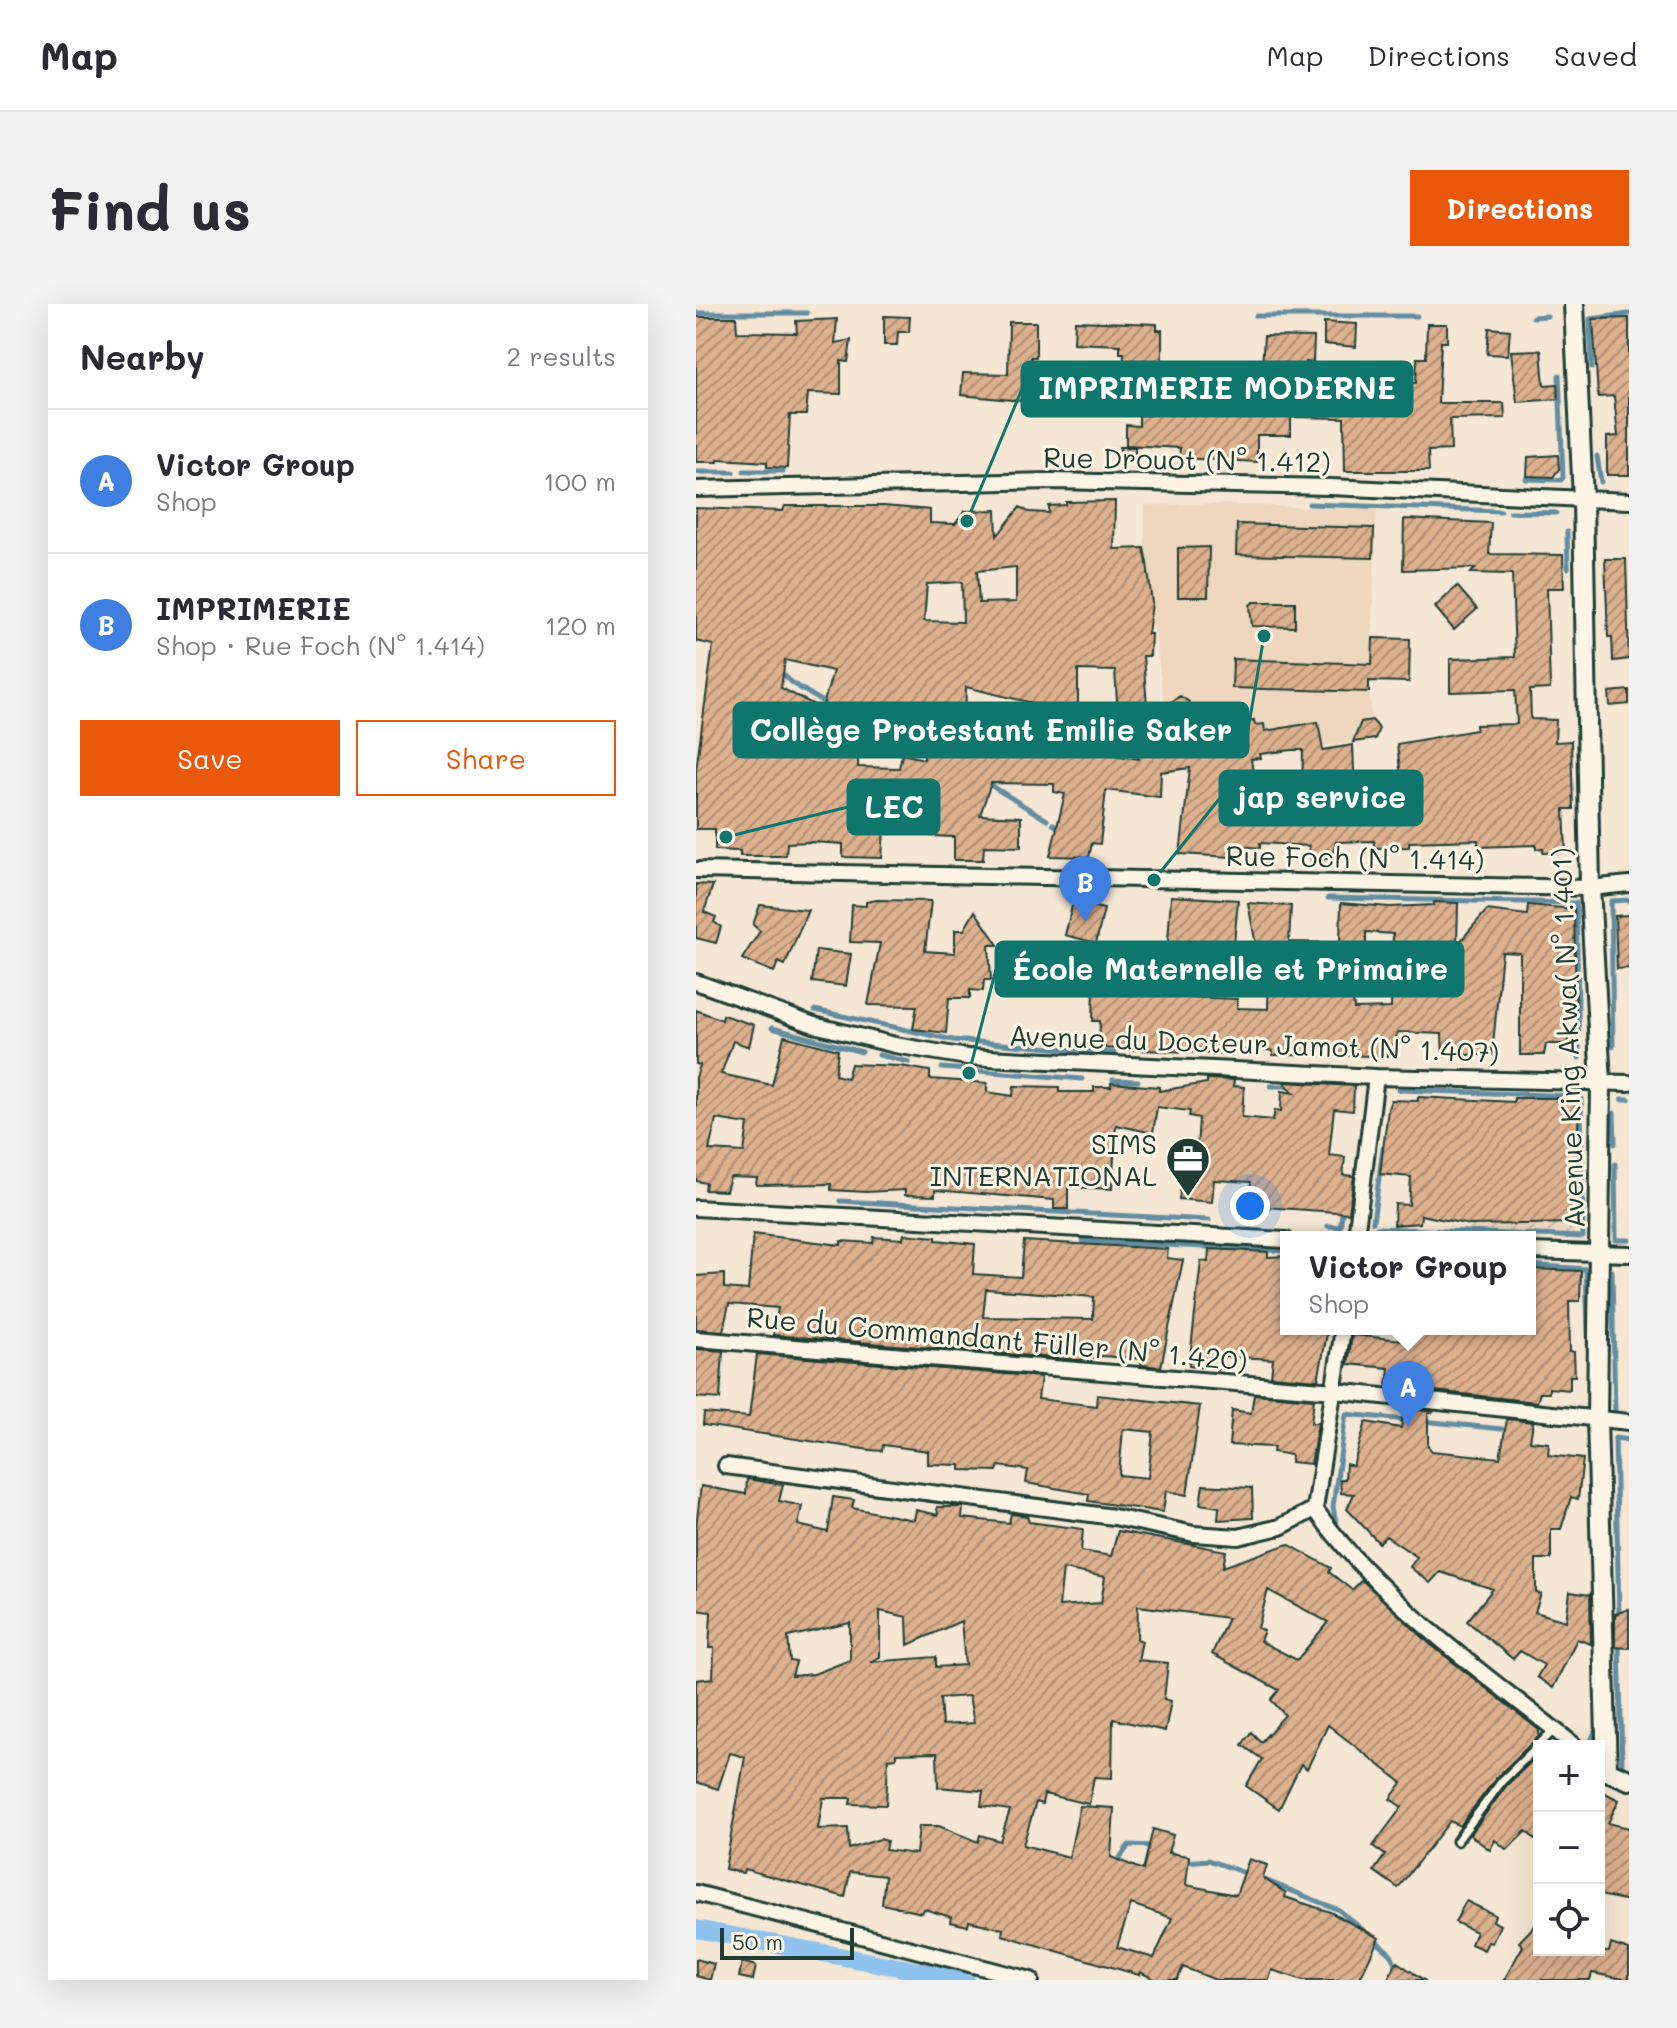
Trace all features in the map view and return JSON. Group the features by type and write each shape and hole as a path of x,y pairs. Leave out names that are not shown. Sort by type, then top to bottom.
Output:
{"street":[{"name":"Avenue King Akwa( N° 1.401)","path":"1574,304 1583,500 1590,888 1601,1083 1597,1419 1603,1740"},
{"name":"Rue Drouot (N° 1.412)","path":"696,489 1053,481 1330,487 1629,501"},
{"name":"Rue Foch (N° 1.414)","path":"696,870 1590,888 1629,884"},
{"name":"Avenue du Docteur Jamot (N° 1.407)","path":"696,982 814,1025 895,1045 967,1057 1376,1077 1629,1083"},
{"path":"1357,1231 1376,1077"},
{"path":"696,1208 1280,1240"},
{"path":"1536,1251 1629,1254"},
{"path":"1342,1335 1315,1509 1343,1549 1373,1581 1568,1740"},
{"name":"Rue du Commandant Füller (N° 1.420)","path":"696,1339 1335,1391 1629,1422"},
{"path":"726,1466 1114,1517 1194,1534 1238,1537 1280,1527 1315,1509"},
{"path":"1605,1769 1629,1780"},
{"path":"696,1893 1031,1980"}],"lane":[{"path":"1457,1841 1502,1781 1555,1729"}],"shaded area":[{"path":"1212,504 1377,510 1369,692 1372,720 1379,728 1375,739 1173,768 1145,563 1145,505"},
{"path":"1574,1223 1574,1234 1470,1229 1470,1224"}],"building":[{"path":"884,316 910,317 909,332 898,332 897,345 884,345"},
{"path":"696,317 736,317 737,332 797,333 796,321 837,319 835,343 851,340 848,362 841,361 841,394 808,393 806,415 790,415 787,468 767,467 767,462 718,459 718,462 696,462"},
{"path":"1629,318 1629,475 1607,475 1607,437 1618,436 1614,396 1598,397 1593,319"},
{"path":"1075,321 1157,324 1157,330 1162,330 1162,366 1201,367 1201,371 1262,368 1264,336 1314,337 1313,363 1306,362 1304,403 1363,403 1364,382 1416,383 1417,358 1426,358 1427,324 1447,324 1447,342 1441,342 1438,403 1504,403 1505,418 1450,419 1451,450 1428,451 1429,471 1345,471 1344,418 1291,417 1291,435 1257,435 1257,462 1179,458 1180,448 1126,445 1126,425 1139,426 1139,415 1149,415 1150,381 1123,380 1124,353 1120,353 1120,345 1074,343"},
{"path":"1009,322 1036,322 1036,357 1031,357 1031,402 961,395 963,373 1008,374"},
{"path":"1324,322 1357,324 1356,347 1324,344"},
{"path":"1489,328 1510,330 1508,355 1487,354"},
{"path":"1541,350 1544,385 1557,384 1558,399 1517,402 1511,351"},
{"path":"1120,447 1135,447 1135,461 1120,461"},
{"path":"1558,455 1559,469 1553,477 1527,476 1528,457"},
{"path":"1115,501 1114,549 1144,548 1152,603 1148,634 1151,634 1150,656 1143,656 1148,718 1180,696 1189,702 1189,713 1137,750 1129,715 1118,716 1115,671 1078,670 1078,714 966,687 965,718 982,718 982,725 1090,725 1094,752 1139,759 1137,751 1212,738 1210,727 1254,720 1255,725 1264,724 1265,731 1318,722 1323,750 1353,745 1356,821 1406,819 1397,744 1476,730 1476,725 1517,724 1515,690 1450,692 1450,659 1515,657 1512,574 1471,573 1475,568 1403,570 1404,519 1491,523 1489,554 1563,555 1564,588 1547,588 1550,689 1530,690 1531,719 1556,720 1555,742 1571,741 1573,809 1564,809 1566,852 1543,853 1543,848 1536,849 1536,845 1478,847 1478,840 1409,842 1409,847 1374,848 1374,841 1336,842 1332,855 1312,866 1309,846 1260,843 1260,848 1232,845 1231,857 1180,854 1190,768 1161,772 1160,797 1106,790 1100,844 1092,843 1089,857 1050,856 1065,794 1054,792 1054,784 991,783 980,815 1021,817 1021,847 984,846 983,860 954,860 954,837 931,836 928,828 884,830 882,858 843,857 843,844 812,842 787,843 786,855 780,856 740,856 740,851 715,850 715,829 696,829 696,770 713,645 696,641 696,508 783,511 785,506 884,506 930,510 930,523 955,524 965,511 996,510 997,536 1020,507 1029,512 1049,513 1049,506 1066,505 1066,502","holes":["1016,567 1016,602 979,603 977,571","962,582 963,622 924,621 927,584","785,660 833,671 822,709 781,688","924,720 924,759 902,754 899,768 858,767 859,721 887,726 888,722","1303,750 1302,793 1256,793 1251,759 1261,758 1260,754"]},
{"path":"1237,524 1374,528 1373,558 1236,555"},
{"path":"1209,547 1208,597 1178,597 1178,548"},
{"path":"1605,559 1626,559 1629,659 1613,661 1612,637 1608,637"},
{"path":"1457,586 1477,609 1454,630 1435,607"},
{"path":"1254,602 1295,602 1295,627 1252,626 1250,605"},
{"path":"1373,638 1410,639 1409,682 1369,681 1369,692 1232,688 1233,659 1372,664"},
{"path":"1629,690 1629,704 1610,706 1609,692"},
{"path":"1372,720 1379,728 1375,739 1353,742 1361,722"},
{"path":"696,884 713,885 704,912 716,917 714,922 721,927 716,943 696,938"},
{"path":"1171,896 1238,900 1234,944 1230,943 1228,962 1167,957"},
{"path":"931,901 925,951 955,953 955,930 964,930 975,911 998,945 989,945 991,980 984,980 983,991 970,990 970,998 949,998 946,1033 913,1029 917,1006 868,1005 880,943 850,942 852,905 866,906 866,902"},
{"path":"1073,902 1104,909 1096,943 1065,935"},
{"path":"1434,902 1458,903 1457,945 1487,910 1527,915 1528,905 1574,909 1576,1012 1568,1012 1568,1044 1546,1044 1544,1055 1520,1055 1520,953 1502,952 1492,1055 1443,1055 1442,1034 1398,1032 1388,1056 1273,1055 1273,1051 1249,1047 1248,1050 1231,1050 1231,1054 1099,1048 1100,1021 1093,1021 1094,984 1118,984 1118,994 1237,999 1237,1008 1268,1009 1269,964 1256,973 1256,945 1248,903 1291,906 1289,942 1340,943 1341,903 1390,907 1434,905","holes":["1366,932 1393,934 1391,1008 1354,1009 1352,980 1366,979"]},
{"path":"760,905 808,910 785,965 778,962 774,972 742,959 760,931 753,925"},
{"path":"1629,915 1629,968 1617,969 1615,916"},
{"path":"816,950 851,954 846,986 812,982"},
{"path":"696,1010 722,1020 723,1015 754,1025 749,1047 733,1041 721,1074 772,1085 784,1036 838,1050 835,1075 847,1078 851,1064 901,1066 930,1071 930,1079 987,1083 987,1092 1013,1096 1014,1086 1059,1087 1059,1092 1094,1092 1094,1087 1111,1087 1111,1083 1159,1087 1159,1091 1207,1083 1207,1079 1234,1080 1233,1086 1244,1087 1242,1117 1273,1120 1275,1110 1281,1111 1282,1091 1294,1093 1284,1082 1354,1086 1353,1111 1334,1109 1329,1155 1345,1157 1343,1175 1354,1176 1349,1213 1249,1206 1251,1182 1214,1180 1212,1202 1179,1199 1182,1178 1195,1180 1199,1118 1189,1116 1190,1111 1157,1107 1153,1133 1116,1125 1112,1189 1068,1187 1068,1209 1054,1209 1054,1200 935,1190 935,1196 905,1195 905,1190 831,1190 831,1184 756,1185 757,1178 730,1177 726,1191 705,1190 706,1183 696,1181 696,1078 700,1065 696,1064","holes":["716,1119 748,1124 744,1152 709,1150"]},
{"path":"1418,1097 1514,1102 1514,1098 1560,1098 1579,1104 1574,1223 1470,1225 1421,1215 1420,1223 1394,1225 1395,1204 1409,1205 1411,1177 1380,1174 1388,1109 1391,1100 1418,1101"},
{"path":"753,1234 841,1245 841,1241 873,1243 874,1237 903,1239 904,1234 936,1237 936,1240 975,1244 973,1274 1021,1277 1024,1241 1168,1249 1167,1258 1183,1260 1161,1367 1141,1365 1142,1359 1101,1356 1080,1360 773,1335 778,1308 729,1304 723,1331 696,1329 696,1276 724,1274 724,1288 748,1290","holes":["986,1289 1094,1297 1093,1319 983,1317"]},
{"path":"1209,1249 1268,1252 1268,1257 1280,1256 1280,1335 1327,1335 1318,1380 1271,1376 1273,1359 1220,1356 1218,1369 1189,1366 1201,1261 1208,1262"},
{"path":"1536,1269 1581,1271 1580,1301 1569,1301 1570,1351 1574,1352 1575,1376 1570,1376 1570,1390 1549,1388 1549,1393 1540,1393 1537,1402 1387,1386 1389,1368 1348,1364 1352,1335 1403,1340 1403,1335 1536,1335"},
{"path":"696,1349 723,1351 720,1399 696,1397"},
{"path":"757,1354 1041,1377 1038,1399 1096,1406 1097,1395 1200,1406 1187,1495 1166,1491 1163,1512 1088,1501 1089,1494 1026,1483 1028,1470 999,1466 997,1471 960,1470 960,1465 928,1464 928,1451 883,1445 882,1451 870,1450 703,1425 704,1413 749,1417","holes":["1123,1429 1153,1432 1148,1478 1119,1475"]},
{"path":"1254,1394 1314,1399 1311,1423 1318,1423 1311,1464 1291,1462 1291,1455 1273,1452 1274,1447 1229,1445 1232,1410 1251,1413"},
{"path":"1404,1408 1434,1412 1428,1414 1428,1446 1432,1451 1500,1458 1507,1419 1533,1422 1530,1441 1549,1443 1548,1455 1583,1459 1578,1499 1571,1497 1561,1529 1551,1529 1551,1559 1536,1559 1536,1593 1541,1594 1535,1612 1566,1621 1570,1592 1590,1595 1591,1644 1577,1639 1553,1688 1537,1677 1544,1665 1520,1651 1513,1659 1467,1621 1493,1589 1440,1572 1430,1583 1410,1567 1417,1557 1386,1536 1379,1543 1347,1509 1354,1494 1341,1493 1340,1479 1345,1479 1346,1464 1353,1466 1366,1422 1401,1428"},
{"path":"747,1479 783,1485 779,1501 802,1506 798,1525 828,1532 833,1497 854,1500 852,1508 914,1520 916,1510 938,1515 937,1507 963,1507 962,1518 1009,1523 1011,1514 1027,1516 1029,1522 1083,1529 1081,1551 1111,1556 1118,1531 1226,1551 1223,1567 1288,1544 1331,1568 1329,1572 1352,1590 1362,1580 1430,1644 1539,1730 1539,1736 1497,1777 1460,1826 1450,1821 1398,1888 1374,1871 1385,1855 1373,1846 1402,1807 1390,1799 1402,1783 1328,1725 1307,1769 1301,1764 1279,1809 1246,1786 1262,1759 1242,1745 1251,1732 1261,1742 1285,1715 1271,1700 1279,1690 1212,1654 1228,1618 1138,1606 1137,1639 1142,1641 1138,1660 1168,1663 1164,1699 1171,1701 1165,1731 1113,1719 1112,1778 1094,1777 1089,1804 1044,1794 1042,1804 1036,1802 1023,1845 1069,1857 1080,1806 1114,1808 1111,1857 1143,1870 1153,1829 1173,1835 1168,1853 1189,1856 1186,1885 1236,1895 1249,1859 1267,1865 1263,1878 1286,1893 1285,1897 1330,1912 1379,1938 1359,1980 1303,1980 1272,1970 1269,1980 1216,1980 1183,1967 1177,1980 1156,1980 1140,1972 1139,1975 1002,1935 1003,1929 969,1921 968,1926 950,1922 951,1917 924,1909 922,1913 882,1904 885,1876 850,1872 845,1897 744,1869 743,1873 725,1869 745,1757 730,1753 718,1789 696,1782 696,1680 713,1678 714,1648 709,1648 711,1612 696,1610 696,1527 701,1486 746,1494","holes":["1063,1569 1105,1577 1101,1603 1059,1606","1268,1590 1328,1622 1297,1660 1260,1641 1264,1631 1258,1628","880,1611 907,1617 908,1645 961,1621 965,1665 936,1667 936,1657 870,1662 880,1657","850,1623 850,1660 814,1674 792,1676 796,1662 790,1661 788,1637","969,1696 974,1723 942,1725 940,1698","937,1753 938,1787 983,1791 981,1806 1010,1810 1000,1841 980,1835 978,1842 939,1826 919,1826 916,1854 885,1850 887,1841 880,1839 849,1849 848,1828 818,1829 823,1798 851,1798 850,1804 886,1805 888,1759 896,1758 896,1754","1131,1904 1172,1918 1154,1958 1117,1947"]},
{"path":"1203,1485 1252,1488 1253,1518 1218,1520 1219,1507 1200,1504"},
{"path":"1629,1609 1629,1648 1615,1647 1615,1614"},
{"path":"1533,1760 1533,1837 1526,1831 1507,1850 1495,1840 1490,1850 1470,1835 1507,1785"},
{"path":"1605,1793 1619,1800 1608,1823 1629,1828 1629,1901 1605,1896"},
{"path":"1466,1901 1495,1915 1493,1921 1500,1925 1492,1943 1488,1942 1484,1950 1471,1944 1476,1932 1455,1922"},
{"path":"1533,1927 1533,1956 1605,1956 1611,1944 1629,1950 1629,1980 1592,1973 1590,1980 1504,1980 1523,1946 1519,1942"},
{"path":"696,1959 714,1964 710,1980 696,1976"},
{"path":"742,1962 756,1966 753,1980 739,1977"},
{"path":"1397,1962 1424,1980 1387,1980"}],"waterway":[{"path":"696,313 807,313"},
{"path":"1592,368 1590,319 1629,314"},
{"path":"1256,316 1417,316"},
{"path":"1533,317 1547,316"},
{"path":"1559,375 1563,478"},
{"path":"1597,456 1601,482"},
{"path":"744,471 783,471"},
{"path":"696,472 733,472"},
{"path":"1526,479 1561,480"},
{"path":"1309,504 1501,511"},
{"path":"1510,512 1556,513"},
{"path":"1567,532 1568,568"},
{"path":"778,669 792,683 828,705"},
{"path":"859,720 891,732 927,754"},
{"path":"987,783 1047,820"},
{"path":"1053,824 1063,830"},
{"path":"1328,898 1576,903 1579,1058"},
{"path":"1613,1047 1611,901 1629,900"},
{"path":"815,1010 953,1040 1114,1053"},
{"path":"772,1028 862,1052"},
{"path":"879,1055 909,1062"},
{"path":"942,1068 1082,1079"},
{"path":"1113,1080 1138,1081"},
{"path":"1271,1086 1294,1086"},
{"path":"1399,1090 1577,1096"},
{"path":"1536,1235 1583,1237 1581,1099"},
{"path":"1622,1099 1629,1099"},
{"path":"1614,1113 1615,1144"},
{"path":"1373,1222 1383,1148"},
{"path":"1615,1164 1616,1240 1629,1240"},
{"path":"840,1201 1209,1220"},
{"path":"1328,1226 1340,1227 1343,1208"},
{"path":"1377,1228 1446,1231"},
{"path":"1083,1241 1280,1251"},
{"path":"1536,1265 1586,1269 1589,1362"},
{"path":"1612,1271 1615,1413 1629,1415"},
{"path":"1337,1527 1333,1507 1346,1414 1406,1420"},
{"path":"1423,1421 1502,1429"},
{"path":"1619,1616 1615,1438 1629,1440"},
{"path":"1619,1642 1622,1765"},
{"path":"1591,1740 1597,1727"},
{"path":"1116,1863 1129,1845 1156,1846"},
{"path":"1165,1850 1187,1862 1208,1860 1248,1874"},
{"path":"1265,1880 1339,1910 1391,1954 1398,1970"},
{"path":"696,1929 966,1980"}],"place":[{"name":"IMPRIMERIE MODERNE","path":"967,521"},
{"name":"Collège Protestant Emilie Saker","path":"1264,636"},
{"name":"LEC","path":"726,837"},
{"name":"jap service","path":"1154,880"},
{"name":"IMPRIMERIE","path":"1085,922"},
{"name":"École Maternelle et Primaire","path":"969,1073"},
{"name":"SIMS INTERNATIONAL","path":"1188,1198"},
{"name":"Victor Group","path":"1408,1427"}]}
